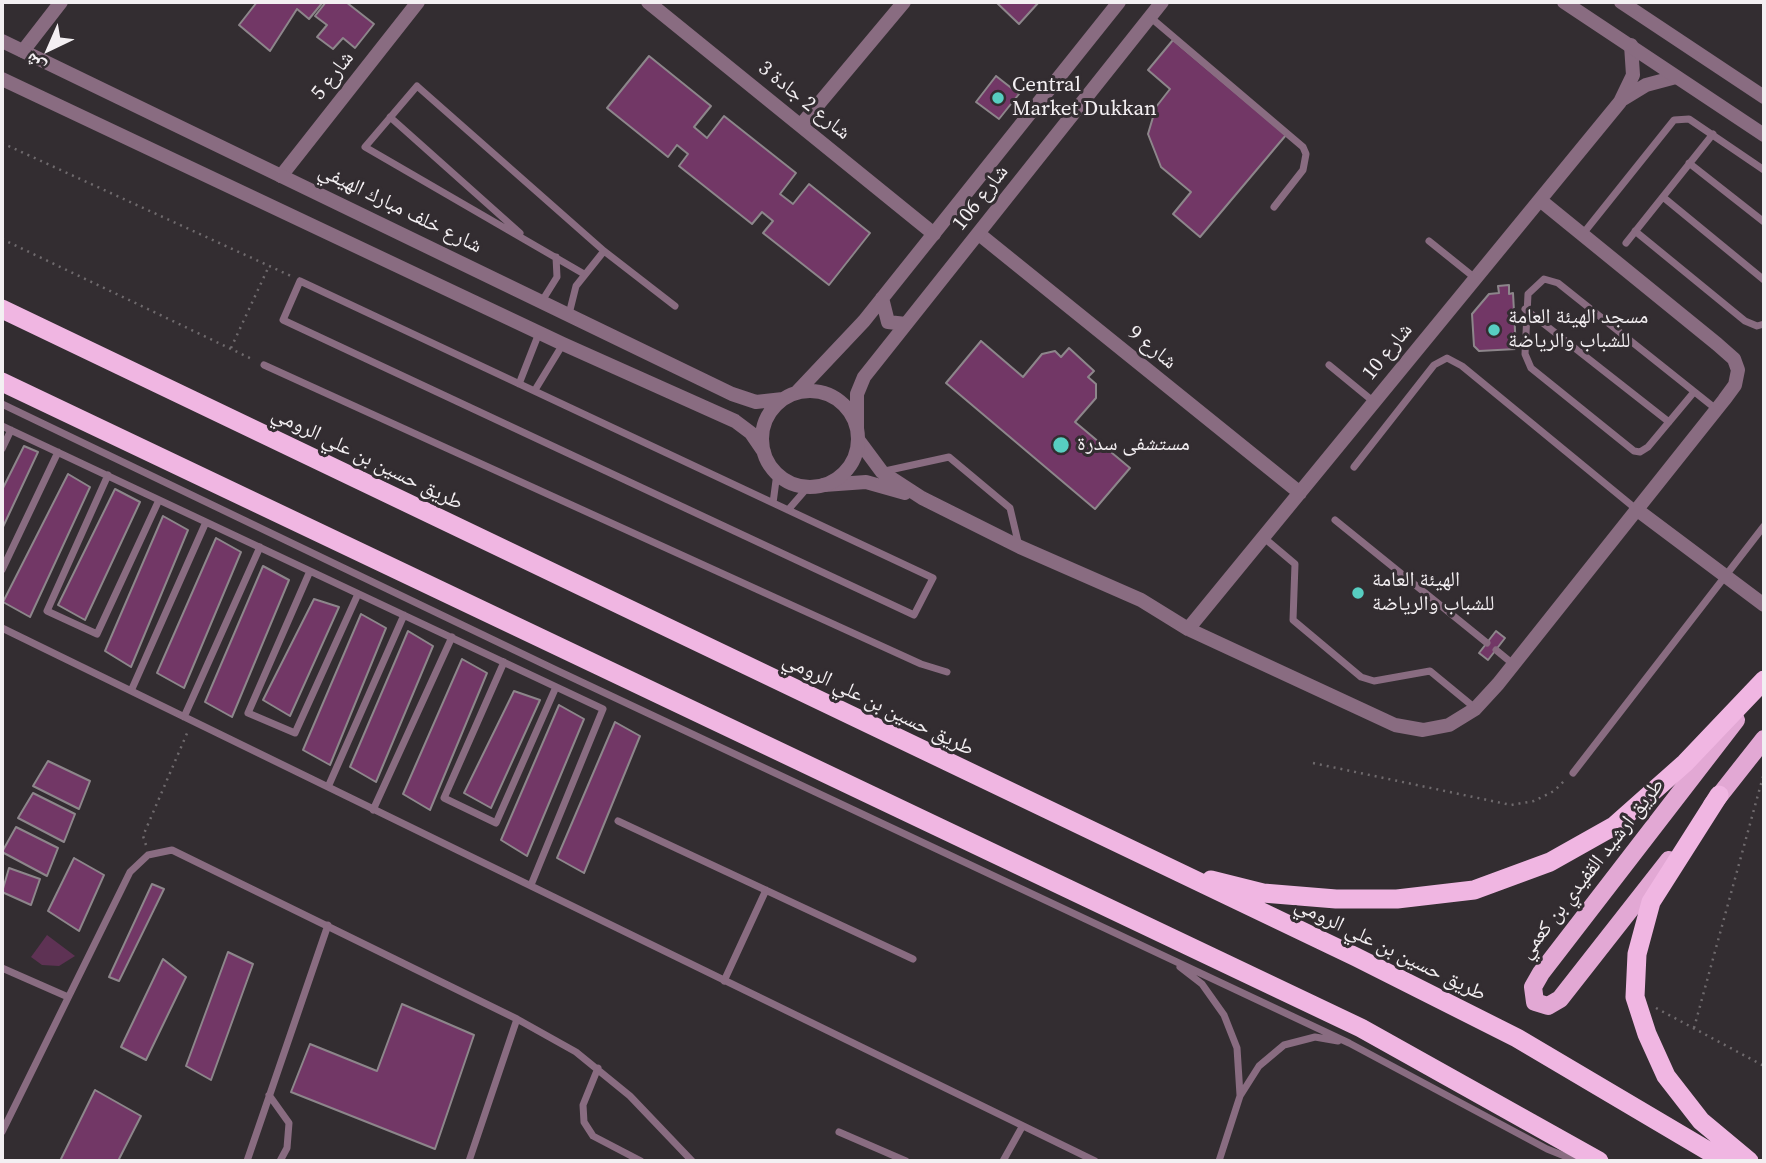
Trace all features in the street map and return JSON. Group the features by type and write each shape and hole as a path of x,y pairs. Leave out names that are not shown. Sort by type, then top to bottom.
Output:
{"highway":[{"name":"طريق حسين بن علي الرومي","path":"6,310 1169,870 1356,957 1517,1038 1725,1161"},
{"path":"2,382 1361,1028 1599,1161"},
{"path":"1169,870 1263,893 1336,898 1397,899 1474,890 1550,862 1615,826 1685,763 1764,682"},
{"path":"1719,795 1651,902 1637,954 1635,997 1647,1034 1666,1076 1701,1121 1749,1161"}],"main road":[{"name":"طريق ارشيد القفيدي بن كعمي","path":"1764,682 1541,973 1533,987 1535,1002 1548,1006 1566,993 1764,739"}],"street":[{"path":"23,51 61,2"},
{"name":"شارع 5","path":"281,176 418,2"},
{"name":"شارع 2 جادة 3","path":"648,2 934,234"},
{"path":"800,125 904,2"},
{"name":"شارع 106","path":"796,393 882,298 1119,2"},
{"name":"شارع 106","path":"858,435 857,394 864,377 1162,2"},
{"path":"1564,2 1764,135"},
{"path":"1621,2 1764,97"},
{"name":"شارع خلف مبارك الهيفي","path":"2,41 732,394 756,402 783,399"},
{"name":"شارع 10","path":"1188,629 1620,102 1633,75 1631,45"},
{"name":"شارع 10","path":"1620,102 1646,85 1676,77"},
{"path":"2,79 563,344 735,421 751,433 777,473 791,483 808,487 866,482 922,498"},
{"path":"764,452 765,423 783,399 796,393 812,391 834,398 851,414 858,435 882,472 922,498 1020,547 1141,600 1188,629 1395,725 1423,730 1449,725 1475,709 1513,664 1735,385 1738,370 1734,359 1540,200"},
{"name":"شارع 9","path":"979,234 1300,493"},
{"path":"882,298 887,322 906,324"},
{"path":"824,485 837,479 848,469 858,435"},
{"path":"1636,509 1764,605"}],"lane":[{"path":"1150,17 1303,147 1306,155 1303,170 1274,207"},
{"path":"584,274 365,147 417,86 604,251 675,306"},
{"path":"390,117 533,244"},
{"path":"1582,234 1674,120 1689,119 1764,170"},
{"path":"1626,243 1713,134"},
{"path":"1689,163 1764,222"},
{"path":"1662,197 1764,280"},
{"path":"1635,231 1745,321 1757,326 1764,324"},
{"path":"1429,241 1475,279"},
{"path":"569,314 576,286 604,251"},
{"path":"542,301 557,277 556,257"},
{"path":"1694,392 1640,452 1623,442 1531,368 1525,354 1525,309 1528,294 1538,282 1549,278 1558,283 1716,409"},
{"path":"300,281 519,384 933,578 914,615 283,320 300,281"},
{"path":"1525,309 1669,422"},
{"path":"519,384 540,332"},
{"path":"535,390 563,344"},
{"path":"1354,467 1434,365 1447,358 1462,366 1636,509"},
{"path":"264,365 921,664 947,672"},
{"path":"1329,365 1374,402"},
{"path":"2,404 1349,1043 1547,1149 1577,1161"},
{"path":"2,426 603,709 531,885"},
{"path":"2,449 10,430"},
{"path":"2,570 58,452"},
{"path":"882,472 949,457 1010,508 1020,547"},
{"path":"773,503 777,473"},
{"path":"107,475 47,611 97,634 159,500"},
{"path":"788,510 808,487"},
{"path":"1335,520 1487,643"},
{"path":"131,691 206,522"},
{"path":"1573,772 1764,526"},
{"path":"1263,537 1295,564 1291,611 1296,623 1361,677 1374,681 1430,671 1475,709"},
{"path":"188,719 260,547"},
{"path":"310,571 248,713 295,733 358,594"},
{"path":"328,786 404,615"},
{"path":"2,628 1095,1161"},
{"path":"373,810 452,638"},
{"path":"1496,650 1513,664"},
{"path":"504,662 444,798 496,823 556,687"},
{"path":"618,821 913,959"},
{"path":"2,1132 130,872 148,855 172,850 517,1019 598,1068 692,1161"},
{"path":"724,981 766,890"},
{"path":"247,1161 328,925"},
{"path":"1169,959 1202,984 1224,1015 1237,1048 1240,1096"},
{"path":"2,968 68,997"},
{"path":"469,1161 517,1019"},
{"path":"1219,1161 1240,1096 1259,1066 1284,1045 1315,1037 1349,1043"},
{"path":"598,1068 583,1105 584,1122 593,1136 641,1161"},
{"path":"269,1095 289,1123 287,1149 280,1161"},
{"path":"1003,1161 1022,1127"},
{"path":"839,1132 906,1161"}],"path":[{"path":"2,143 300,281"},
{"path":"2,239 264,365"},
{"path":"231,348 269,266"},
{"path":"148,855 144,836 188,719"},
{"path":"1313,763 1511,805 1534,801 1554,790 1573,772"},
{"path":"1694,1028 1764,773"},
{"path":"1635,997 1764,1066"}],"shaded area":[{"path":"47,935 75,956 59,966 42,965 31,957"}],"building":[{"path":"257,2 323,2 309,19 297,9 270,51 239,25"},
{"path":"326,2 346,2 374,24 355,48 343,38 333,49 317,37 327,25 315,16"},
{"path":"996,2 1039,2 1019,24"},
{"path":"1173,40 1286,135 1200,237 1173,214 1191,192 1161,167 1148,134 1156,107 1170,89 1148,70"},
{"path":"649,56 711,106 694,127 707,138 724,116 796,173 780,194 793,204 809,184 870,233 829,285 763,233 773,221 762,212 752,224 679,166 688,154 677,145 668,157 607,108"},
{"name":"Central Market Dukkan","path":"996,76 1019,94 999,119 976,102"},
{"name":"مسجد الهيئة العامة للشباب والرياضة","path":"1509,285 1509,294 1513,293 1516,349 1479,351 1474,346 1472,314 1489,294 1499,293 1498,286"},
{"name":"مستشفى سدرة","path":"981,341 1023,377 1042,354 1055,351 1061,357 1069,348 1094,371 1088,377 1096,384 1096,398 1075,422 1130,468 1095,509 946,383"},
{"path":"24,446 38,452 2,529 2,490"},
{"path":"68,474 90,487 30,617 3,602"},
{"path":"115,489 140,502 85,620 58,605"},
{"path":"163,516 188,530 131,667 105,651"},
{"path":"216,538 241,552 184,688 157,673"},
{"path":"263,566 289,580 232,717 205,702"},
{"path":"314,599 339,607 290,716 263,700"},
{"path":"361,614 386,628 330,765 303,750"},
{"path":"408,631 433,646 376,782 350,767"},
{"path":"1496,631 1505,638 1488,660 1479,653"},
{"path":"462,659 487,673 430,810 403,794"},
{"path":"514,691 540,700 491,808 464,793"},
{"path":"559,705 584,719 527,856 501,840"},
{"path":"615,722 640,736 584,873 557,858"},
{"path":"48,761 90,781 79,809 33,786"},
{"path":"33,793 75,814 64,842 18,818"},
{"path":"16,827 58,848 47,876 2,852"},
{"path":"74,858 104,875 79,931 48,911"},
{"path":"9,868 40,879 31,905 2,892"},
{"path":"152,884 164,889 119,981 109,977"},
{"path":"228,952 253,964 211,1080 186,1066"},
{"path":"163,959 186,977 146,1060 121,1047"},
{"path":"402,1004 474,1035 435,1149 291,1092 310,1044 377,1071"},
{"path":"95,1090 141,1116 118,1161 60,1161"}],"place":[{"name":"Central Market Dukkan","path":"998,98"},
{"name":"مسجد الهيئة العامة للشباب والرياضة","path":"1494,330"},
{"name":"مستشفى سدرة","path":"1061,445"},
{"name":"الهيئة العامة للشباب والرياضة","path":"1358,593"}]}
